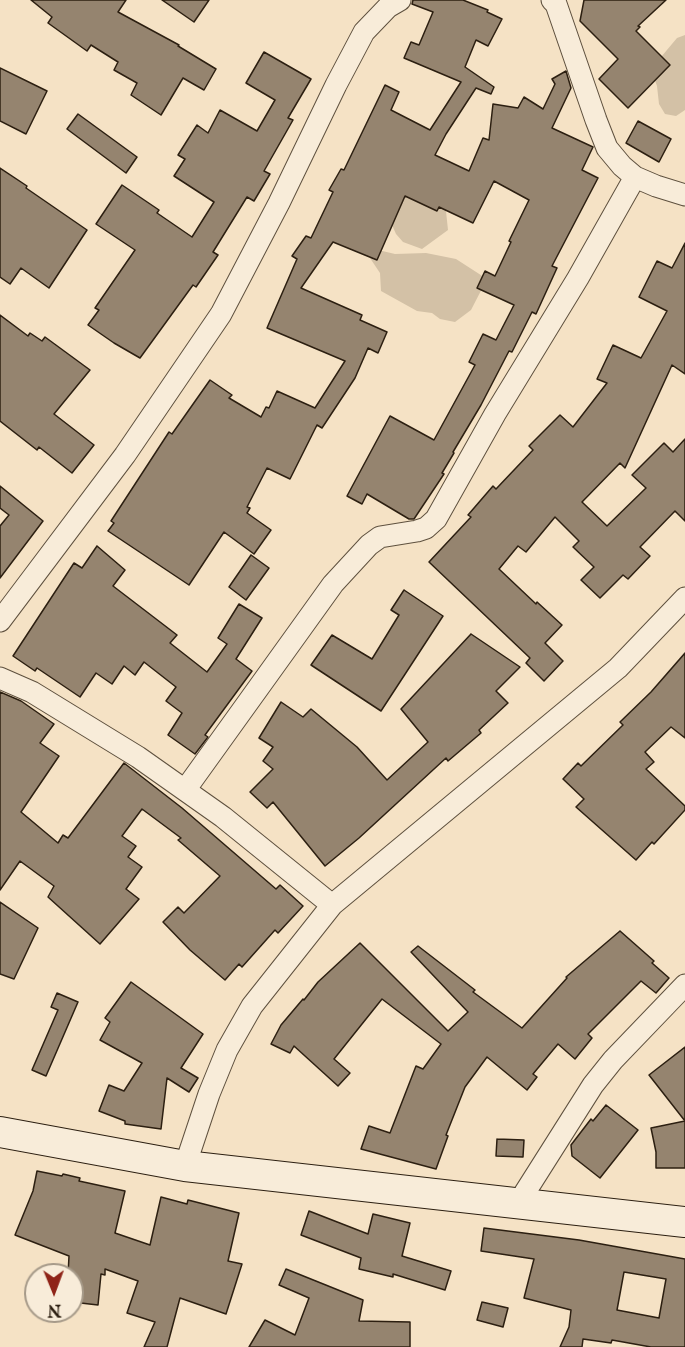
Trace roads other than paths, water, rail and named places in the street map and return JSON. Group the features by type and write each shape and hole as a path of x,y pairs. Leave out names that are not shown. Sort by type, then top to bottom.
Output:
{"street":[{"path":"0,621 125,455 221,314 364,32 388,7 400,0"},
{"path":"556,1 607,148 621,166 635,177 685,195"},
{"path":"185,790 333,584 369,545 380,537 426,528 436,519 495,414 578,278 635,177"},
{"path":"185,1166 209,1094 252,1006 332,905 618,668 685,598"},
{"path":"0,678 33,692 138,757 223,817 332,905"},
{"path":"517,1204 593,1084 685,985"},
{"path":"0,1132 185,1166 685,1222"}]}
